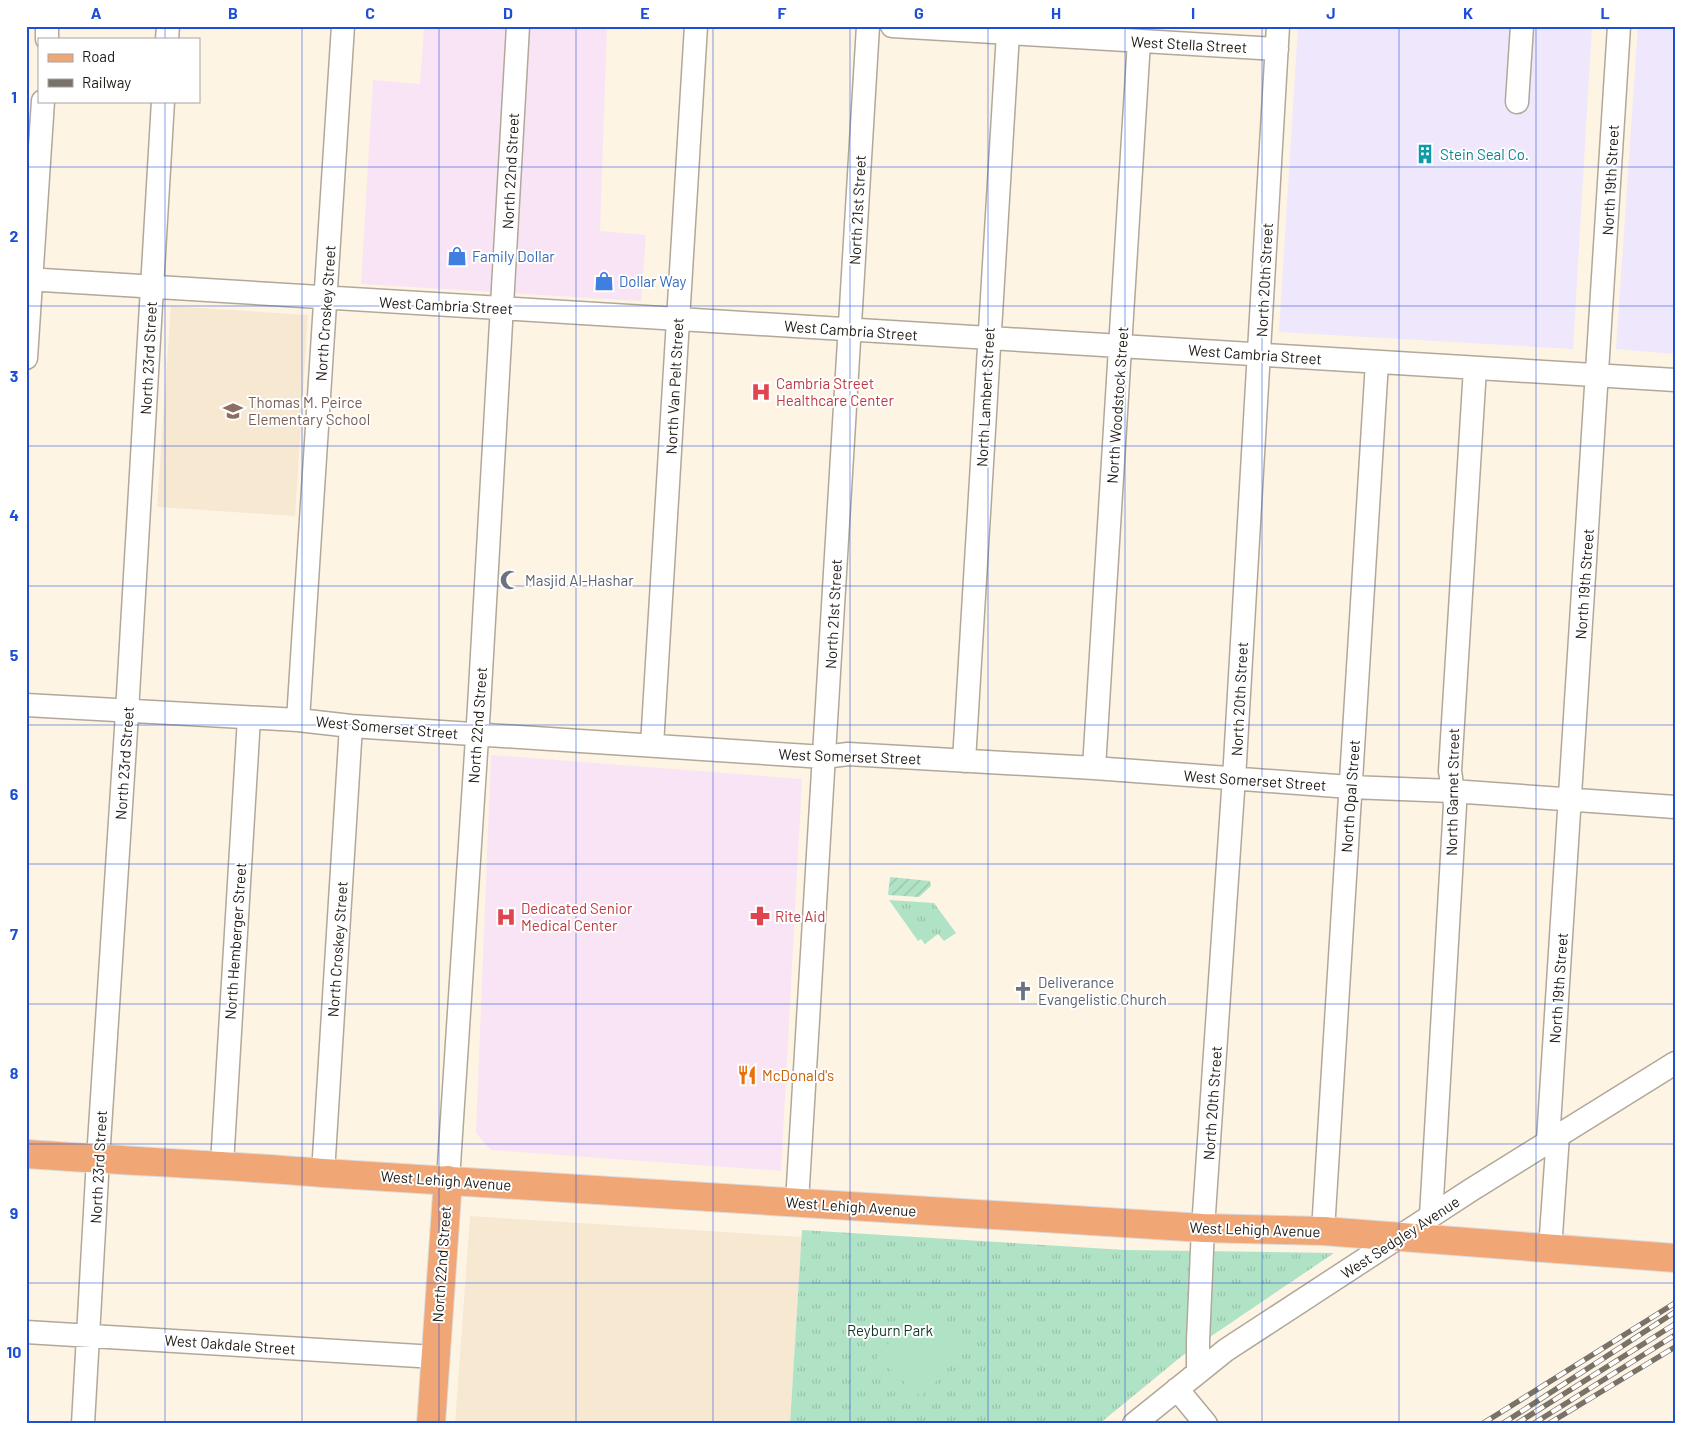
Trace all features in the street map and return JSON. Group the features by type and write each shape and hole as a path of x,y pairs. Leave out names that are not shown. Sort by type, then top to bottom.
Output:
{"main road":[{"name":"West Lehigh Avenue","path":"26,1154 222,1164 1203,1228 1323,1231 1675,1258"},
{"name":"North 22nd Street","path":"431,1424 434,1357 448,1180"}],"street":[{"name":"North Croskey Street","path":"298,720 343,26"},
{"name":"North 22nd Street","path":"448,1180 477,734 518,26"},
{"name":"North Van Pelt Street","path":"652,745 696,26"},
{"name":"North 21st Street","path":"797,1202 868,26"},
{"name":"West Stella Street","path":"892,26 1277,49"},
{"name":"North 20th Street","path":"1198,1371 1203,1228 1234,780 1278,26"},
{"path":"1517,102 1522,26"},
{"name":"North 19th Street","path":"1550,1249 1553,1138 1570,799 1619,26"},
{"name":"North Lambert Street","path":"964,761 1008,33"},
{"name":"North Woodstock Street","path":"1094,768 1139,41"},
{"path":"26,358 29,279 43,102"},
{"name":"North 23rd Street","path":"83,1424 98,1159 128,712 163,102"},
{"name":"West Cambria Street","path":"29,279 1675,380"},
{"name":"North Opal Street","path":"1323,1231 1377,362"},
{"name":"North Garnet Street","path":"1431,1216 1455,805 1450,771 1475,368"},
{"name":"West Somerset Street","path":"26,705 298,720 351,726 824,757 848,754 1094,768 1234,780 1452,791 1675,807"},
{"name":"North Hemberger Street","path":"222,1164 249,718"},
{"name":"North Croskey Street","path":"323,1172 351,726"},
{"name":"West Sedgley Avenue","path":"1134,1424 1226,1350 1553,1138 1675,1063"},
{"name":"West Oakdale Street","path":"26,1332 434,1357"},
{"path":"1178,1389 1206,1424"}],"shaded area":[{"path":"499,26 607,26 600,231 646,235 641,301 361,284 373,80 420,84 424,27 498,30"},
{"name":"Stein Seal Co.","path":"1298,26 1592,26 1573,349 1279,332"},
{"path":"1638,26 1675,26 1675,354 1616,349"},
{"name":"Thomas M. Peirce Elementary School","path":"171,306 308,315 295,516 157,507"},
{"path":"491,755 802,779 781,1171 491,1150 476,1133"},
{"path":"470,1216 802,1237 790,1424 455,1424"}],"green space":[{"path":"890,877 930,881 931,886 919,897 888,895"},
{"path":"889,900 934,903 956,933 944,941 938,934 925,944 921,939 918,941"},
{"name":"Reyburn Park","path":"802,1230 1125,1250 1334,1253 1182,1356 1099,1424 790,1424"},
{"path":"919,1310 964,1351 945,1371 900,1331"},
{"path":"895,1337 940,1377 921,1397 876,1357"}],"railway":[{"path":"1482,1424 1675,1303"},
{"path":"1502,1424 1675,1312"},
{"path":"1516,1424 1675,1324"},
{"path":"1533,1424 1675,1335"},
{"path":"1548,1424 1675,1347"}],"place":[{"name":"Stein Seal Co.","path":"1425,154"},
{"name":"Family Dollar","path":"457,256"},
{"name":"Dollar Way","path":"604,281"},
{"name":"Cambria Street Healthcare Center","path":"761,392"},
{"name":"Thomas M. Peirce Elementary School","path":"233,411"},
{"name":"Masjid Al-Hashar","path":"510,580"},
{"name":"Rite Aid","path":"760,916"},
{"name":"Dedicated Senior Medical Center","path":"506,917"},
{"name":"Deliverance Evangelistic Church","path":"1023,991"},
{"name":"McDonald's","path":"747,1075"}]}
